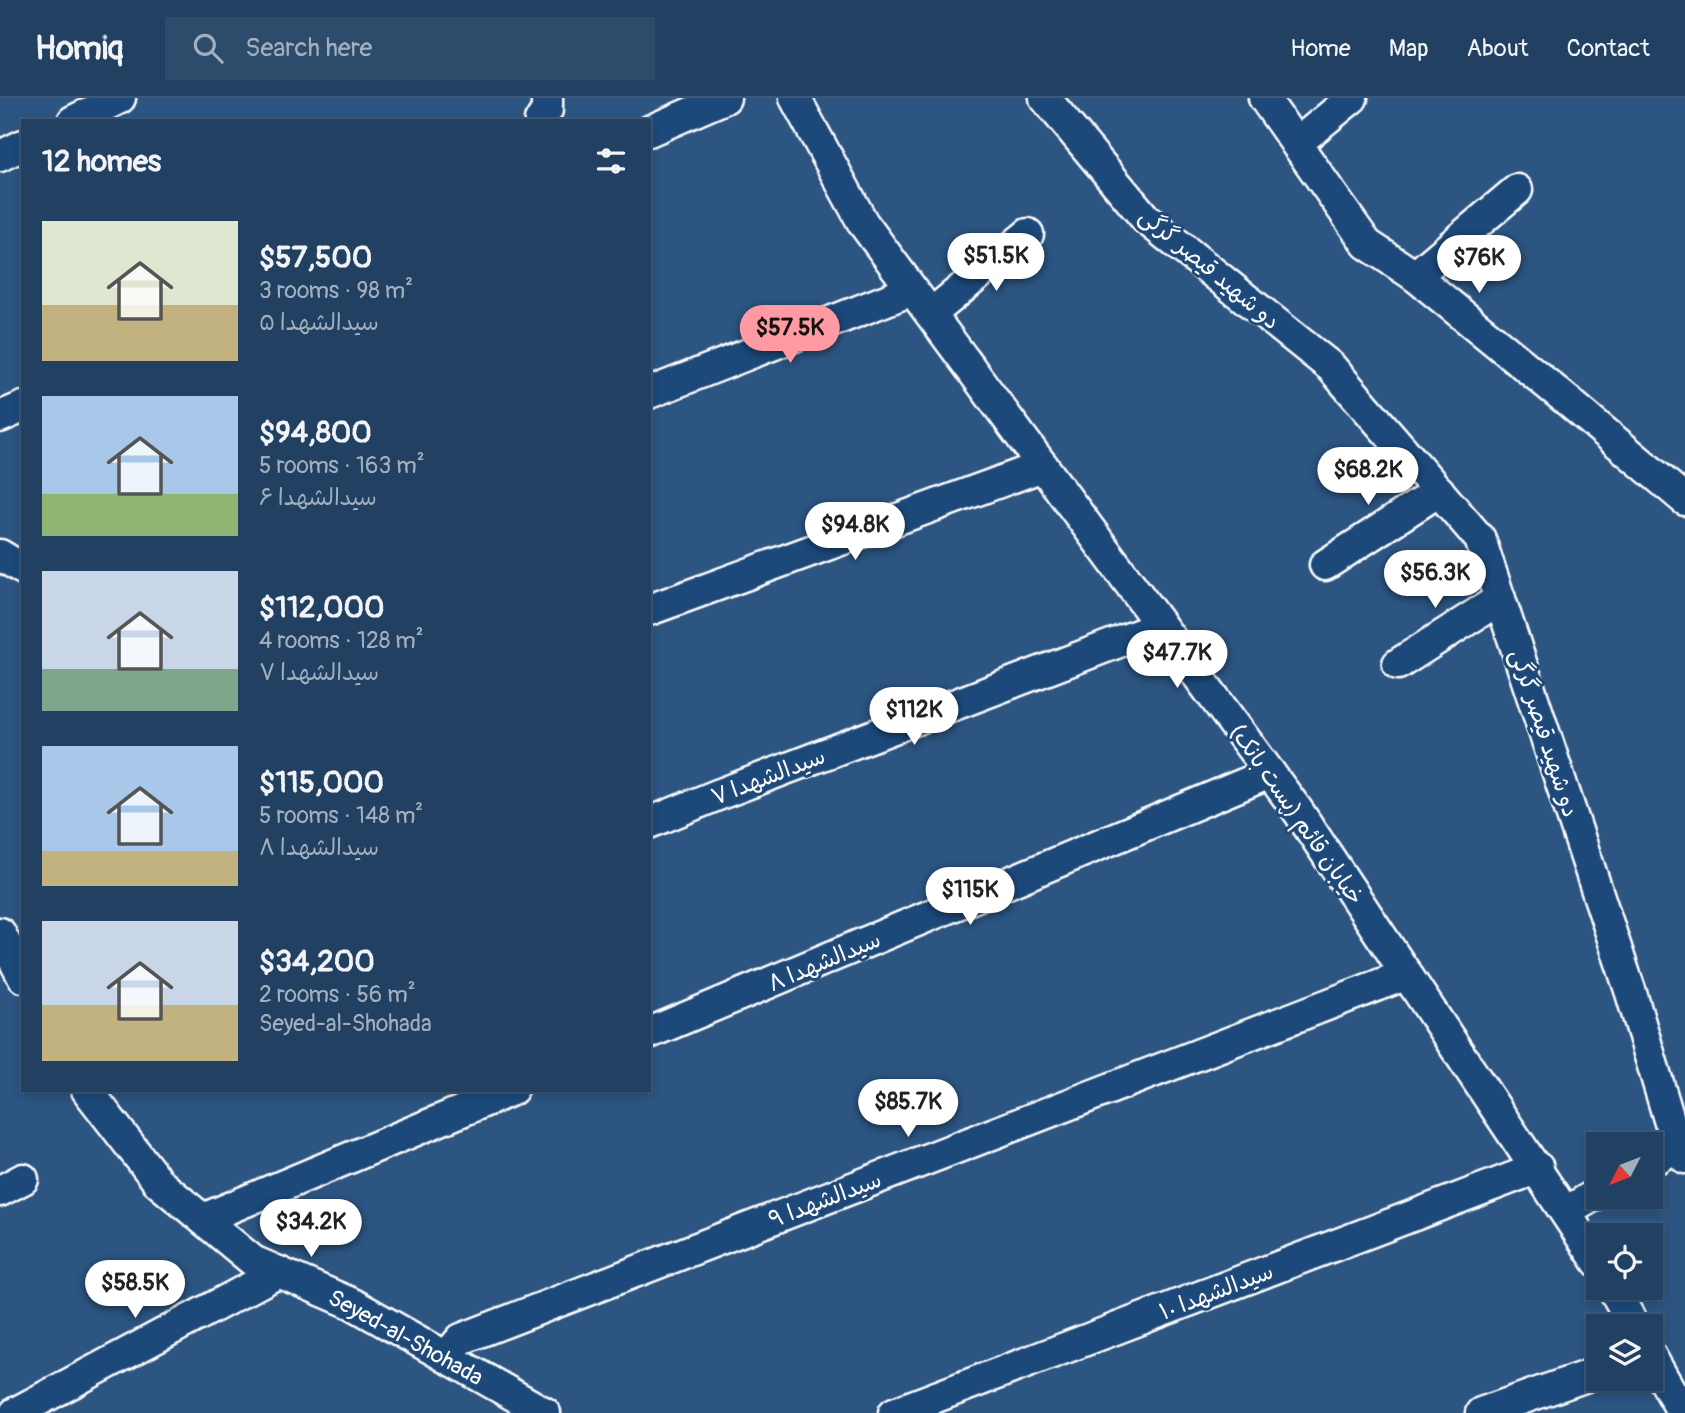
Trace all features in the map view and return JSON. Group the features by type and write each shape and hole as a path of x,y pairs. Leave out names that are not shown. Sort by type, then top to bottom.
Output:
{"street":[{"path":"77,119 120,98"},
{"path":"541,119 547,110 547,98"},
{"path":"651,130 725,98"},
{"name":"خیابان قائم (پست بانک)","path":"795,98 863,223 1298,811 1586,1243"},
{"name":"دو شهید قیصر گرگی","path":"1045,98 1146,219 1331,367 1480,539 1681,1152"},
{"path":"1265,98 1367,244 1415,276 1685,500"},
{"path":"1296,144 1352,98"},
{"path":"0,156 21,146"},
{"path":"1415,276 1517,190"},
{"path":"930,314 1028,233"},
{"path":"651,392 912,290"},
{"path":"0,417 21,408"},
{"path":"651,609 1043,467"},
{"path":"1325,565 1439,491"},
{"path":"0,555 21,568"},
{"path":"1398,664 1500,599"},
{"name":"سیدالشهدا ۷","path":"651,822 1161,626"},
{"name":"سیدالشهدا ۸","path":"651,1032 1270,773"},
{"name":"سیدالشهدا ۹","path":"446,1357 461,1339 1407,974"},
{"name":"Seyed-al-Shohada","path":"89,1092 159,1183 253,1261 353,1304 545,1413"},
{"path":"203,1219 507,1092"},
{"path":"1663,1158 1681,1152"},
{"name":"سیدالشهدا ۱۰","path":"894,1413 1538,1168"},
{"path":"1566,1212 1586,1200"},
{"path":"15,1413 279,1272"},
{"path":"1481,1413 1586,1375"},
{"path":"1663,1377 1683,1413"}]}
